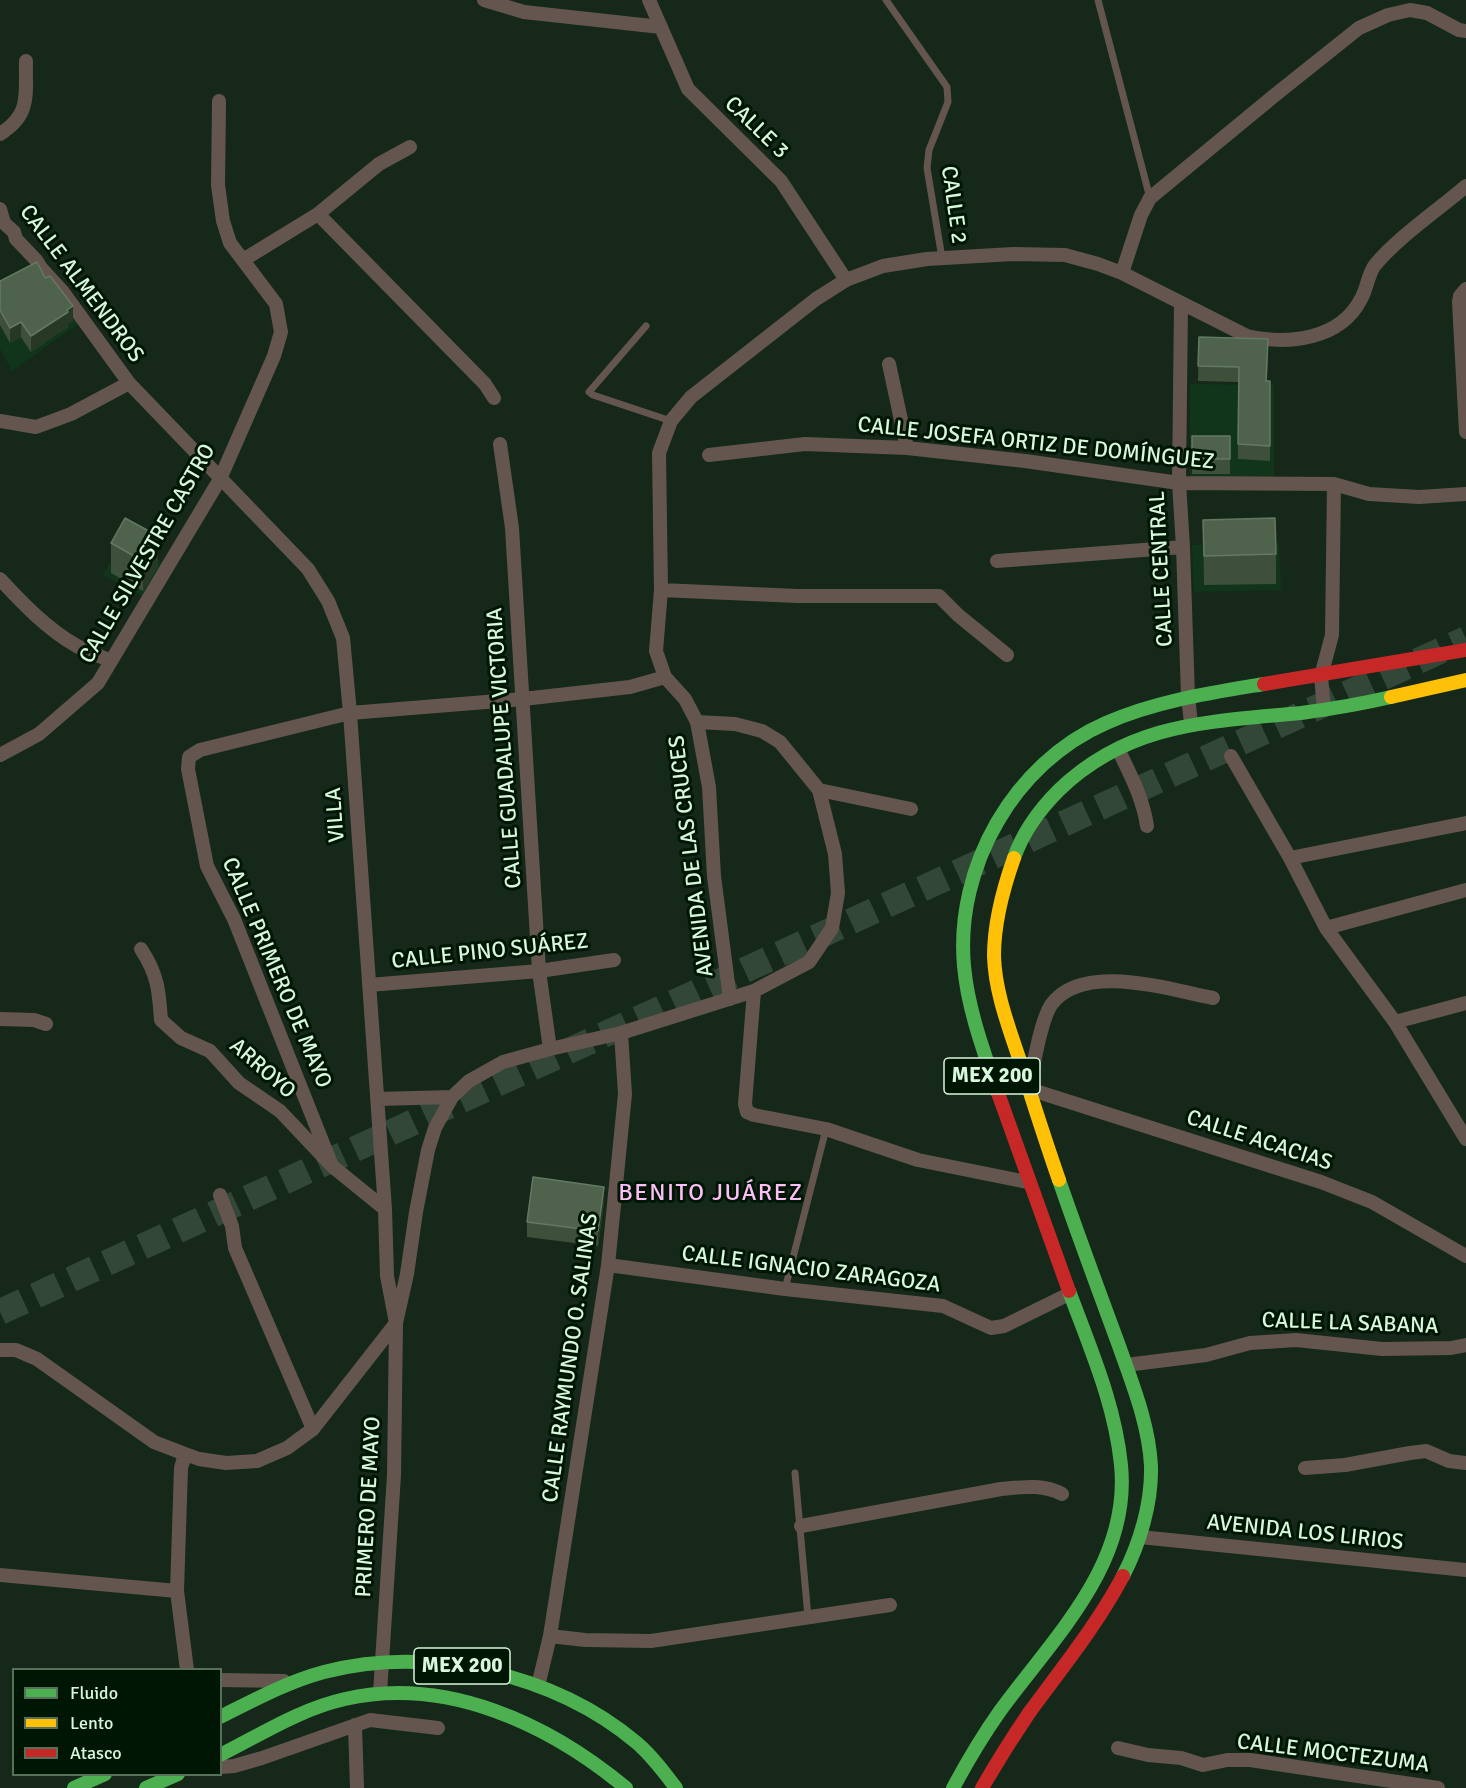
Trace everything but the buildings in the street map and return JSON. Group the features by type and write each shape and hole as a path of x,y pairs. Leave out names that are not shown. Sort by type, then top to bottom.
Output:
{"main road":[{"name":"MEX 200","path":"953,1788 1000,1712 1089,1594 1115,1530 1122,1491 1120,1450 1099,1371 1027,1182 978,1033 965,981 963,945 966,910 977,866 992,830 1014,794 1047,759 1075,738 1112,719 1149,706 1188,697 1466,650"},
{"name":"MEX 200","path":"982,1788 1018,1731 1116,1592 1140,1537 1147,1508 1151,1474 1146,1431 1139,1403 1058,1181 1001,1002 994,968 995,936 1001,892 1013,854 1029,823 1075,776 1101,757 1157,733 1191,723 1324,710 1466,680"},
{"name":"MEX 200","path":"222,1716 291,1681 341,1668 382,1662 419,1662 469,1667 538,1686 566,1697 609,1722 638,1743 661,1768 675,1788"},
{"name":"MEX 200","path":"222,1754 305,1712 344,1699 380,1693 425,1694 477,1705 528,1724 605,1768 626,1788"},
{"path":"74,1788 101,1776"},
{"path":"146,1788 173,1776"}],"street":[{"path":"484,0 524,12 661,27"},
{"name":"CALLE 3","path":"649,0 688,89 781,181 846,279"},
{"path":"1122,273 1141,215 1150,198 1359,28 1388,15 1410,10 1427,13 1466,32"},
{"path":"0,134 11,127 26,105 26,61"},
{"path":"219,101 219,194 223,221 230,243 243,260 318,214 379,164 410,147"},
{"name":"AVENIDA DE LAS CRUCES","path":"0,1350 16,1350 37,1359 154,1442 199,1459 226,1463 257,1461 287,1448 314,1429 396,1323 407,1274 428,1150 435,1128 452,1097 469,1081 503,1062 621,1033 730,999 714,876 709,787 697,722 685,699 665,677 656,651 661,590 659,453 671,421 691,397 816,299 846,279 883,266 942,258 1013,254 1065,255 1122,273 1247,336 1266,340 1314,336 1330,331 1344,321 1361,300 1373,267 1466,186"},
{"name":"CALLE ALMENDROS","path":"0,209 4,223 14,232 15,239 63,292 129,383"},
{"path":"318,214 485,384 494,398"},
{"name":"CALLE SILVESTRE CASTRO","path":"0,754 39,734 98,683 220,479 274,356 281,332 276,304 243,260"},
{"path":"1466,289 1460,296 1459,302 1466,432"},
{"name":"CALLE CENTRAL","path":"1181,304 1179,483 1191,723"},
{"path":"889,364 907,448"},
{"path":"0,422 36,427 71,414 129,383"},
{"name":"VILLA","path":"129,383 308,569 328,601 343,638 385,1209 387,1276 396,1323"},
{"name":"CALLE GUADALUPE VICTORIA","path":"500,444 512,528 539,971 550,1049"},
{"name":"CALLE JOSEFA ORTIZ DE DOMÍNGUEZ","path":"709,455 805,444 907,448 1025,461 1179,483 1334,484 1369,494 1419,498 1466,494"},
{"path":"1324,710 1321,676 1332,635 1334,484"},
{"path":"997,561 1183,547"},
{"path":"0,579 15,596 60,635 77,646 111,661"},
{"path":"661,590 797,596 939,596 958,615 1007,655"},
{"path":"350,713 523,699 630,687 665,677"},
{"name":"CALLE PRIMERO DE MAYO","path":"332,1166 234,919 207,866 188,769 189,757 200,750 350,713"},
{"path":"697,722 735,724 762,731 780,742 819,790 835,854 838,893 832,928 809,962 754,991 730,999"},
{"path":"1118,749 1139,791 1147,826"},
{"path":"1232,756 1290,858 1326,928 1395,1022 1460,1118 1466,1139"},
{"path":"819,790 911,809"},
{"path":"1290,858 1466,823"},
{"path":"1326,928 1466,890"},
{"name":"ARROYO","path":"141,949 158,982 161,1020 181,1038 210,1051 239,1083 280,1112 332,1166 385,1209"},
{"name":"CALLE PINO SUÁREZ","path":"369,985 539,971 614,960"},
{"path":"1029,1089 1043,1028 1051,1006 1062,994 1079,985 1118,980 1213,998"},
{"path":"754,991 745,1104 747,1112 826,1129 918,1161 1027,1182"},
{"path":"1395,1022 1466,1003"},
{"path":"0,1019 34,1020 46,1024"},
{"name":"CALLE RAYMUNDO O. SALINAS","path":"538,1686 550,1636 608,1265 625,1094 621,1033"},
{"name":"CALLE ACACIAS","path":"1029,1089 1322,1182 1372,1202 1466,1256"},
{"path":"377,1099 452,1097"},
{"path":"220,1195 232,1226 236,1248 314,1429"},
{"name":"CALLE IGNACIO ZARAGOZA","path":"608,1265 785,1289 943,1306 991,1328 1004,1326 1069,1293"},
{"name":"PRIMERO DE MAYO","path":"380,1693 394,1474 396,1323"},
{"name":"CALLE LA SABANA","path":"1126,1365 1206,1355 1250,1343 1296,1340 1382,1349 1451,1348 1466,1345"},
{"path":"1305,1468 1346,1465 1426,1451 1449,1461 1466,1463"},
{"path":"185,1454 181,1468 177,1591 187,1668"},
{"path":"801,1526 1001,1489 1033,1486 1052,1489 1062,1494"},
{"name":"AVENIDA LOS LIRIOS","path":"1140,1537 1466,1570"},
{"path":"0,1575 177,1591"},
{"path":"550,1636 585,1640 651,1641 890,1605"},
{"path":"222,1680 291,1681"},
{"path":"222,1767 262,1758 370,1720 388,1720 438,1728"},
{"path":"355,1725 357,1788"},
{"name":"CALLE MOCTEZUMA","path":"1118,1748 1148,1755 1181,1758 1203,1765 1227,1760 1250,1760 1438,1788"}],"lane":[{"name":"CALLE 2","path":"886,0 947,87 948,102 929,150 927,168 942,258"},
{"path":"1098,0 1150,198"},
{"path":"646,326 589,392 671,421"},
{"path":"785,1289 826,1129"},
{"path":"795,1473 808,1617"}],"shaded area":[{"path":"34,267 81,322 12,371 0,349 0,284"},
{"path":"1190,384 1274,385 1274,480 1190,479"},
{"path":"122,540 163,562 144,597 103,575"},
{"path":"1279,543 1281,590 1194,592 1192,545"}],"tunnel":[{"path":"0,1312 1466,639"}],"traffic: fast":[{"path":"998,1093 977,1031 964,966 964,929 969,892 981,856 997,822 1018,791 1044,764 1073,741 1106,723 1164,703 1264,684"},
{"path":"1014,858 1033,821 1059,790 1086,768 1114,751 1143,738 1203,723 1312,711 1391,697"},
{"path":"1059,1180 1134,1388 1150,1450 1151,1480 1147,1508 1140,1536 1123,1576"},
{"path":"953,1788 1000,1711 1065,1627 1101,1567 1114,1535 1121,1501 1121,1465 1118,1442 1101,1376 1069,1291"},
{"path":"222,1716 284,1686 324,1672 364,1664 406,1662 448,1664 530,1683 568,1699 604,1719 637,1743 676,1788"},
{"path":"222,1754 281,1723 328,1703 383,1694 421,1694 458,1700 495,1711 530,1726 564,1744 626,1788"},
{"path":"74,1788 101,1776"},
{"path":"146,1788 173,1776"}],"traffic: slow":[{"path":"1391,697 1466,680"},
{"path":"1014,858 997,919 994,944 995,969 999,995 1059,1180"}],"traffic: jam":[{"path":"1264,684 1466,650"},
{"path":"998,1093 1069,1291"},
{"path":"982,1788 1023,1722 1091,1629 1123,1576"}],"district":[{"name":"BENITO JUÁREZ","path":"711,1194"}]}
